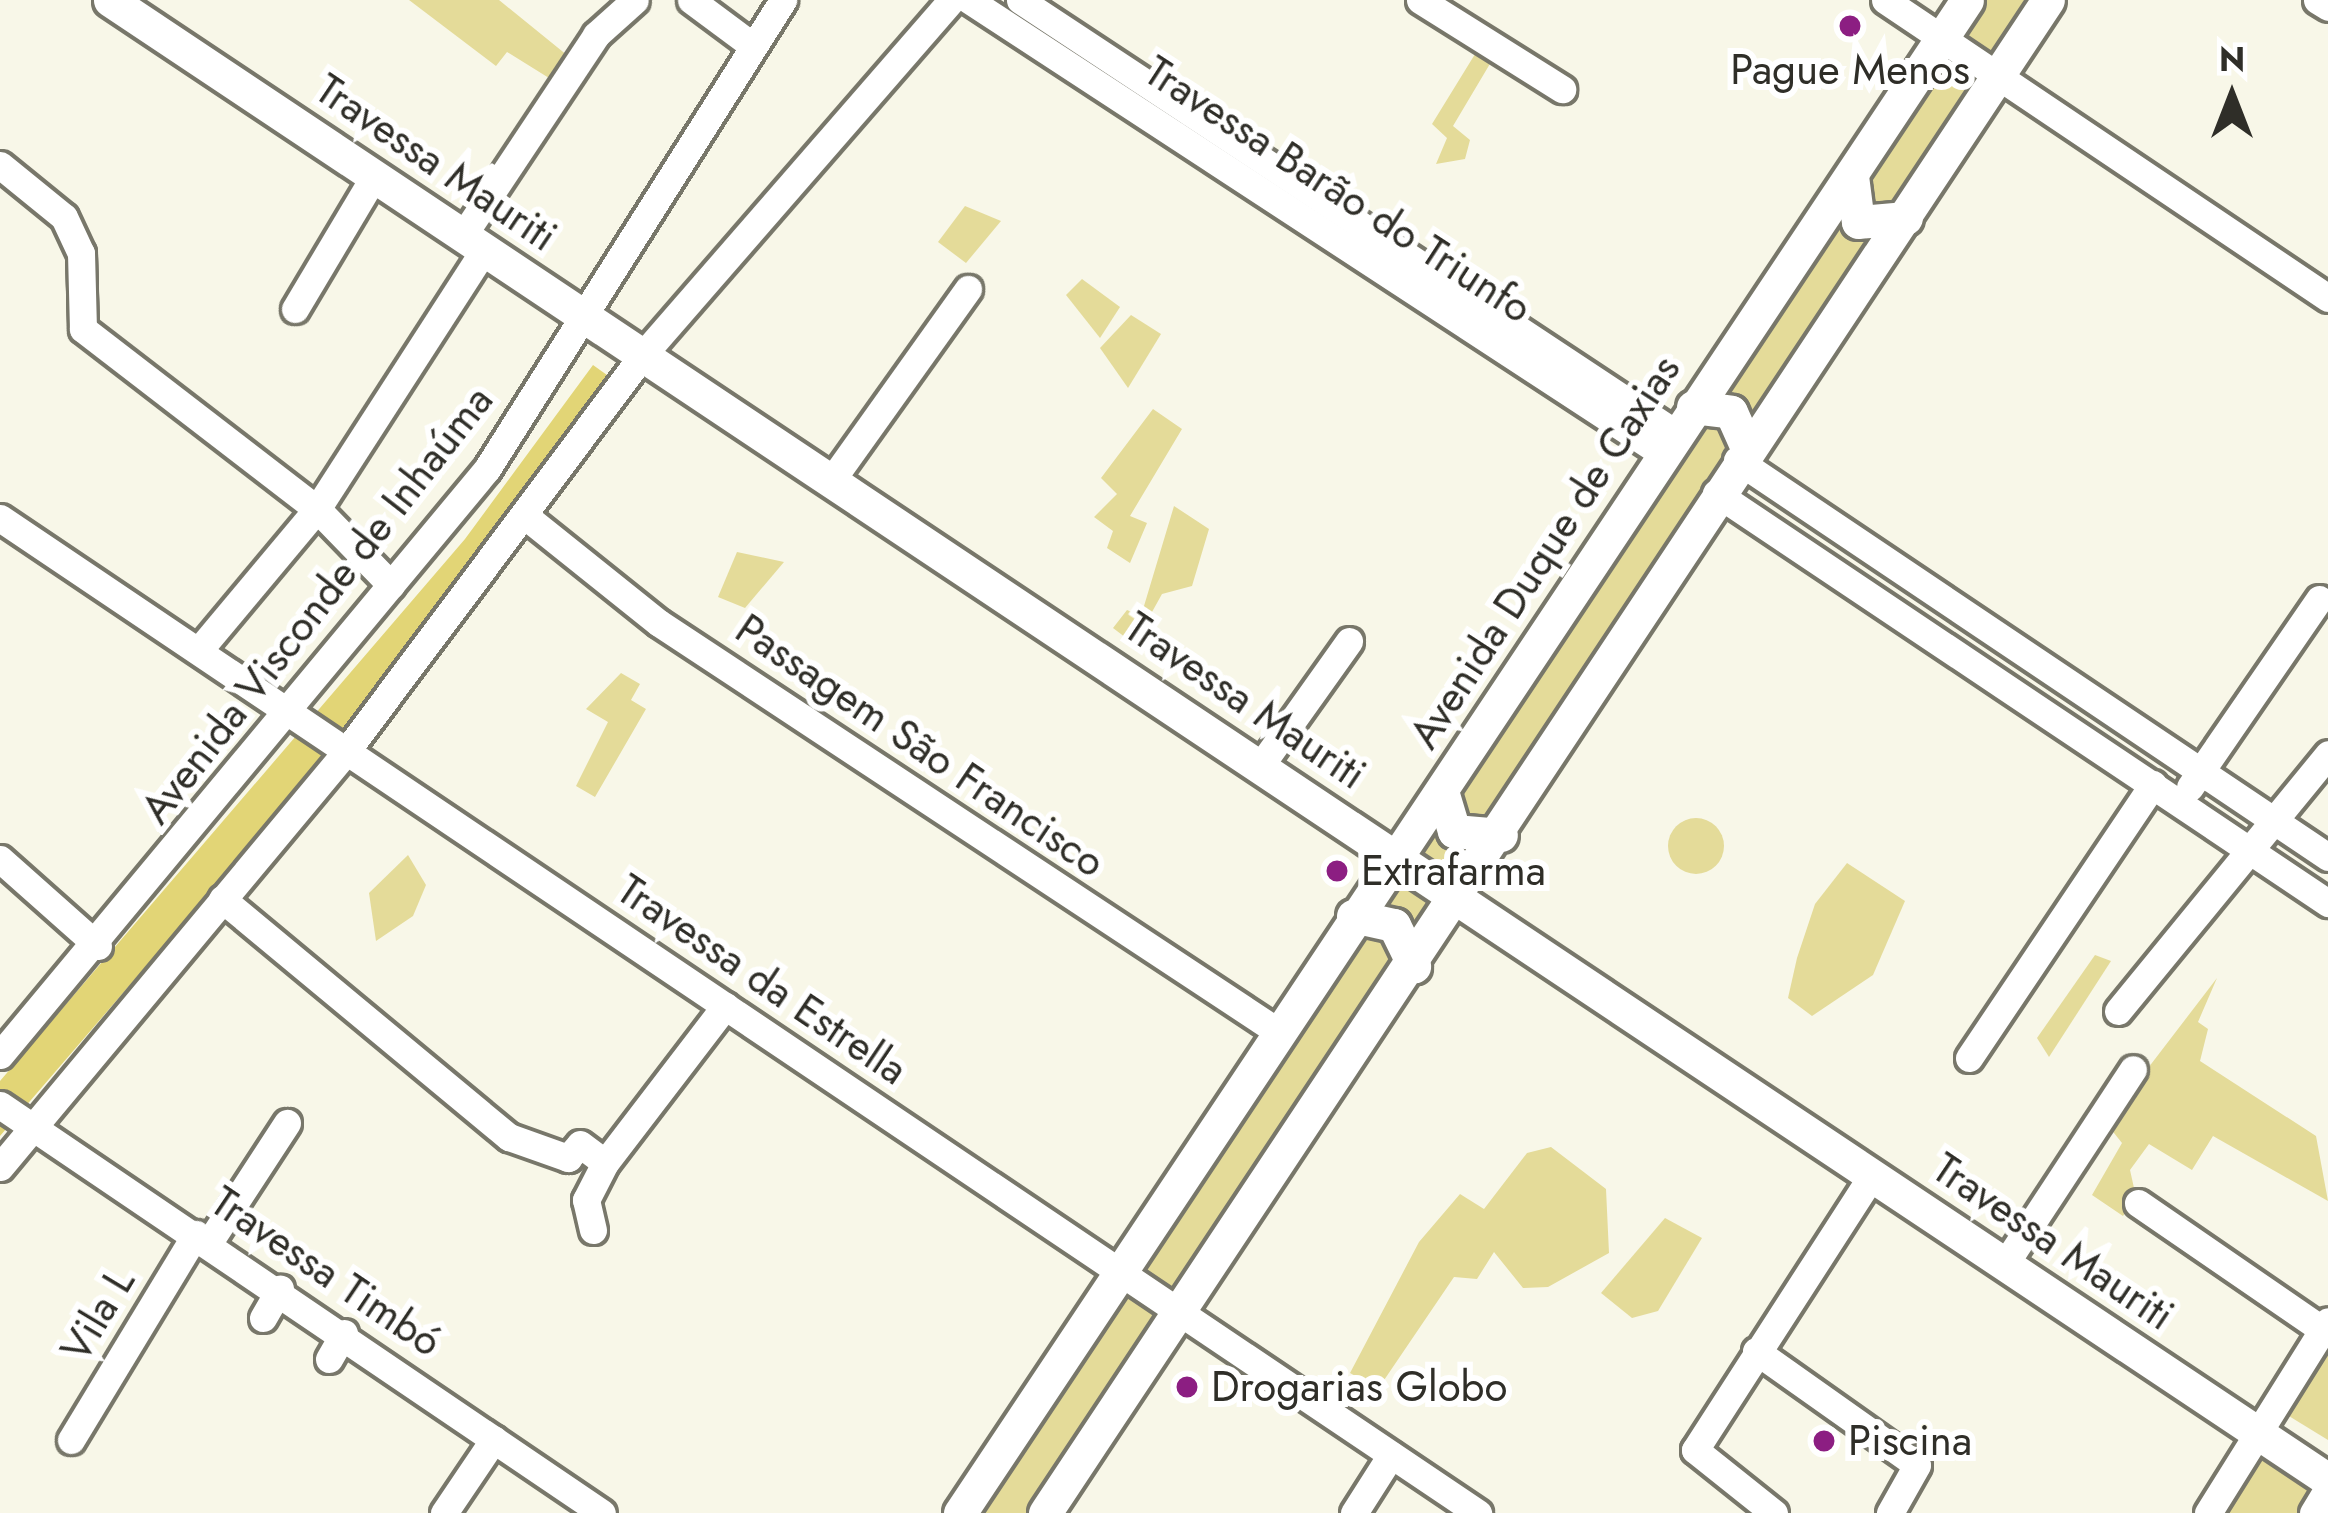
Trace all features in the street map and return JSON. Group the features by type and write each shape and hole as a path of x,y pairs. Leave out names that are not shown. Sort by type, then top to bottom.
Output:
{"main road":[{"name":"Travessa Mauriti","path":"110,0 1261,765 2328,1484"},
{"name":"Avenida Duque de Caxias","path":"964,1510 1274,1029 1442,791 1676,430 1967,0"},
{"path":"1045,1513 1501,835 1742,453 1906,218 2048,0"},
{"path":"1852,176 1858,222 1906,218"},
{"path":"1676,430 1730,412 1742,453"},
{"path":"1442,791 1454,831 1501,835"},
{"path":"1353,916 1394,926 1414,966"}],"street":[{"path":"199,650 317,509 596,35 635,0"},
{"path":"691,0 749,43"},
{"name":"Avenida Visconde de Inhaúma","path":"0,1167 345,752 530,518 617,339 668,197 749,43 783,0"},
{"path":"617,339 951,0"},
{"name":"Travessa Barão do Triunfo","path":"969,0 1317,224 1676,430"},
{"name":"Travessa Barão do Triunfo","path":"1020,0 1426,305 1510,359 1676,430"},
{"path":"1420,0 1464,10 1562,89"},
{"path":"1886,0 2328,298"},
{"path":"2318,0 2328,7"},
{"path":"0,165 64,217 81,253 83,329 317,509 391,585"},
{"path":"295,308 375,176"},
{"path":"831,481 968,289"},
{"name":"Avenida Visconde de Inhaúma","path":"0,1055 294,713 487,469 617,339"},
{"path":"1742,453 2199,773 2328,856"},
{"path":"1716,494 2029,693 2328,903"},
{"name":"Passagem São Francisco","path":"530,518 659,622 1274,1029"},
{"path":"0,553 9,524"},
{"name":"Travessa da Estrella","path":"9,524 1180,1306 1478,1513"},
{"path":"2182,801 2319,599"},
{"path":"1261,765 1349,641"},
{"path":"2029,693 2048,667"},
{"path":"2118,1011 2250,848 2280,824 2328,754"},
{"path":"1969,1058 2153,784"},
{"path":"0,859 98,946"},
{"path":"222,899 509,1137 568,1158 580,1144 605,1163"},
{"path":"592,1230 586,1201 605,1163 725,1006"},
{"path":"2005,1264 2133,1069"},
{"name":"Travessa Timbó","path":"0,1106 280,1289 602,1513"},
{"name":"Vila L","path":"71,1439 203,1238 287,1123"},
{"path":"1774,1513 1695,1456 1756,1352 1872,1175"},
{"path":"2138,1203 2325,1326 2208,1513"},
{"path":"262,1318 280,1289"},
{"path":"329,1359 344,1333"},
{"path":"1756,1352 1917,1465 1890,1513"},
{"path":"443,1513 494,1438"},
{"path":"1354,1513 1390,1455"},
{"path":"2313,1513 2328,1484"}],"shaded area":[{"path":"409,0 499,0 573,60 557,83 507,52 496,66"},
{"path":"1982,0 2026,0 1029,1513 967,1513"},
{"path":"1480,46 1497,52 1453,126 1470,140 1465,159 1436,164 1447,138 1432,124"},
{"path":"965,206 1001,221 966,263 938,242"},
{"path":"1082,279 1120,307 1100,338 1066,295"},
{"path":"1131,315 1161,334 1128,388 1100,348"},
{"path":"593,365 614,380 362,715 0,1136 0,1081 465,539"},
{"path":"1153,409 1182,429 1130,516 1147,523 1130,563 1107,548 1113,531 1094,517 1117,494 1101,478"},
{"path":"1174,506 1209,529 1192,586 1162,594 1142,630 1157,639 1146,653 1113,628 1127,610 1141,616"},
{"path":"737,552 784,562 745,608 718,597"},
{"path":"621,673 640,684 631,700 646,709 595,797 576,786 608,722 586,709"},
{"path":"1696,818 1716,826 1724,846 1716,866 1696,874 1676,866 1668,846 1676,826"},
{"path":"408,855 426,885 413,916 376,941 369,893"},
{"path":"1847,863 1905,901 1873,975 1812,1016 1788,998 1797,958 1815,904"},
{"path":"2095,955 2111,961 2049,1057 2037,1038"},
{"path":"2217,978 2198,1022 2208,1029 2200,1061 2316,1136 2328,1201 2213,1136 2192,1170 2149,1144 2130,1170 2136,1197 2123,1216 2092,1195 2122,1143 2106,1123"},
{"path":"1551,1147 1606,1189 1609,1253 1548,1287 1523,1288 1494,1252 1477,1279 1454,1277 1378,1389 1350,1373 1419,1242 1460,1194 1484,1209 1527,1153"},
{"path":"1665,1218 1702,1238 1658,1311 1632,1318 1601,1293"},
{"path":"2328,1343 2328,1440 2284,1413"},
{"path":"2260,1452 2316,1492 2303,1513 2221,1513"}],"place":[{"name":"Pague Menos","path":"1850,26"},
{"name":"Extrafarma","path":"1337,871"},
{"name":"Drogarias Globo","path":"1187,1387"},
{"name":"Piscina","path":"1824,1441"}]}
